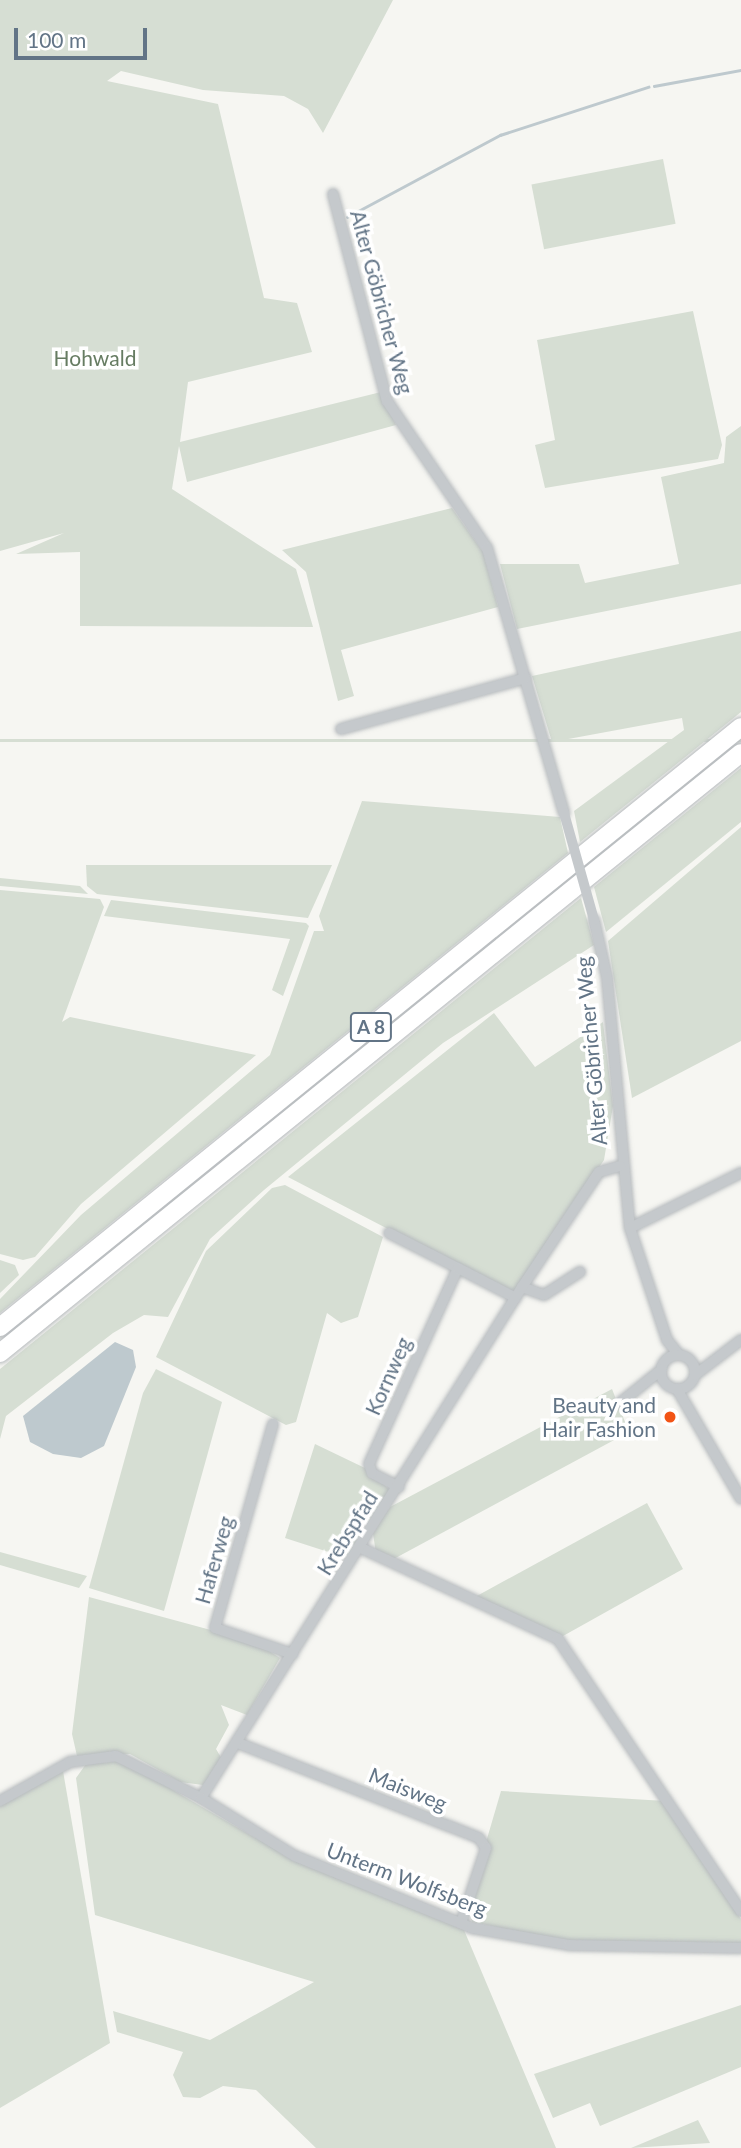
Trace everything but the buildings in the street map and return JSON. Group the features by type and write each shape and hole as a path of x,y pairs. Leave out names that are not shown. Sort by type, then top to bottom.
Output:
{"highway":[{"name":"A 8","path":"0,1327 741,727"},
{"name":"A 8","path":"0,1353 741,753"}],"street":[{"name":"Alter Göbricher Weg","path":"333,194 387,401 482,540 526,678 594,920 607,976 620,1166 630,1228 667,1340 684,1357 695,1375"},
{"path":"341,729 526,678"},
{"name":"Krebspfad","path":"201,1798 361,1548 522,1287 599,1172 620,1166"},
{"path":"630,1228 741,1173"},
{"path":"388,1233 516,1298"},
{"name":"Kornweg","path":"399,1487 372,1473 369,1464 458,1268"},
{"path":"522,1287 544,1295 580,1272"},
{"name":"Alter Göbricher Weg","path":"663,1365 667,1340"},
{"path":"682,1387 716,1355 741,1340"},
{"path":"620,1403 649,1385 663,1365 684,1357 716,1355"},
{"path":"663,1365 666,1384"},
{"path":"649,1385 682,1387"},
{"path":"682,1387 741,1499"},
{"name":"Haferweg","path":"273,1424 215,1628 293,1654"},
{"path":"361,1548 558,1639 741,1912"},
{"name":"Maisweg","path":"238,1743 479,1838 486,1848 461,1923"},
{"name":"Unterm Wolfsberg","path":"0,1801 70,1762 108,1755 201,1798 295,1856 461,1923 569,1945 741,1948"}],"green space":[{"name":"Hohwald","path":"0,0 393,0 323,133 308,109 284,96 203,90 121,71 107,81 218,104 264,298 297,303 312,352 188,382 180,442 381,392 396,425 187,482 179,446 172,489 296,569 313,627 80,626 80,552 16,554 64,533 0,551"},
{"path":"663,159 676,224 544,249 531,185"},
{"path":"693,311 722,445 718,459 545,488 535,445 555,440 537,340"},
{"path":"741,426 741,584 517,629 500,564 579,564 585,583 679,564 661,477 724,463 726,437"},
{"path":"452,508 483,552 498,607 341,650 354,696 338,701 306,572 282,550"},
{"path":"741,631 741,712 580,842 574,811 684,730 682,718 552,742 532,676"},
{"path":"0,739 741,739 741,742 0,742"},
{"path":"741,768 741,822 606,932 594,887"},
{"path":"362,801 560,817 568,853 0,1313 0,1299 81,1215 270,1055 314,931 324,931 319,916"},
{"path":"741,827 741,1041 632,1098 608,941"},
{"path":"86,865 332,865 308,918 97,894 87,886"},
{"path":"0,878 80,886 88,894 0,886"},
{"path":"0,890 100,899 104,907 62,1022 70,1017 256,1055 81,1204 35,1257 23,1260 0,1254"},
{"path":"581,898 594,945 443,1043 264,1190 210,1239 168,1317 144,1315 113,1333 6,1416 0,1439 0,1369"},
{"path":"111,900 306,923 309,926 283,996 272,990 290,939 104,916"},
{"path":"494,1013 535,1067 603,1022 613,1106 604,1160 513,1294 288,1177"},
{"path":"285,1185 383,1237 358,1317 341,1323 327,1313 296,1422 286,1425 156,1357 206,1251 272,1188"},
{"path":"0,1260 15,1265 19,1275 0,1293"},
{"path":"156,1369 222,1402 164,1611 89,1588 143,1393"},
{"path":"612,1389 629,1432 390,1561 376,1554 373,1533 390,1507"},
{"path":"315,1444 367,1469 392,1492 371,1524 358,1516 349,1532 363,1538 350,1559 285,1538"},
{"path":"647,1503 683,1569 563,1636 475,1597"},
{"path":"0,1552 87,1576 79,1588 0,1565"},
{"path":"89,1597 255,1642 280,1658 247,1715 221,1705 229,1725 216,1749 222,1759 203,1785 180,1782 130,1754 77,1756 72,1734"},
{"path":"123,1761 297,1862 464,1930 556,2148 316,2148 256,2090 223,2086 200,2098 183,2097 173,2075 183,2052 117,2032 113,2011 210,2040 314,1982 95,1915 76,1778 86,1764"},
{"path":"63,1771 110,2043 0,2108 0,1804"},
{"path":"501,1791 665,1801 741,1919 741,1944 566,1941 472,1922 467,1907"},
{"path":"741,2005 741,2067 600,2126 590,2103 553,2118 534,2074"},
{"path":"698,2120 710,2143 631,2148"}],"shaded area":[{"path":"115,1342 133,1350 136,1367 104,1446 81,1458 53,1454 30,1442 23,1416"}],"waterway":[{"path":"654,86 741,70"},
{"path":"347,217 500,135 648,87"}],"place":[{"name":"Beauty and Hair Fashion","path":"670,1417"}]}
